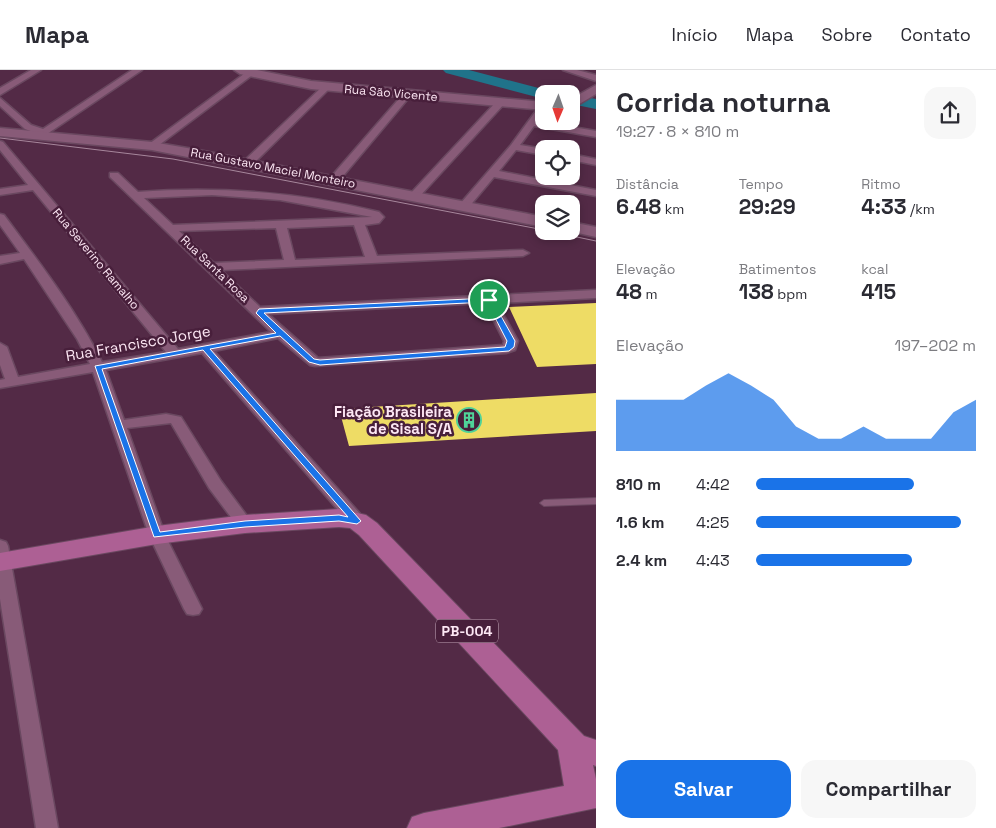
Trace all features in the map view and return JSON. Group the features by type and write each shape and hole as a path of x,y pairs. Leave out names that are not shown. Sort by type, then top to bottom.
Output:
{"main road":[{"path":"1,557 245,524 339,518 357,521"},
{"name":"PB-004","path":"357,521 368,528 585,749"},
{"path":"424,828 589,796 585,749"}],"street":[{"path":"0,92 37,70"},
{"path":"0,101 28,127 41,134 138,70"},
{"path":"568,70 596,78"},
{"path":"152,146 246,72"},
{"name":"Rua São Vicente","path":"246,72 327,87 535,105"},
{"path":"248,163 327,87"},
{"path":"580,100 596,89"},
{"path":"334,180 407,95"},
{"path":"415,195 500,103"},
{"path":"464,206 514,147 535,119"},
{"path":"532,123 596,134"},
{"name":"Rua Gustavo Maciel Monteiro","path":"0,132 41,134 152,146 415,195 535,220"},
{"name":"Rua Severino Ramalho","path":"0,144 175,354"},
{"path":"514,147 535,150"},
{"path":"580,159 596,162"},
{"path":"0,167 17,164"},
{"path":"492,173 596,194"},
{"name":"Rua Santa Rosa","path":"114,175 213,267 281,334 315,362 506,349 510,347 511,341 489,300"},
{"path":"0,192 35,187"},
{"path":"136,195 197,192 250,194 335,206 379,217 375,221 358,222 172,228"},
{"path":"0,217 84,339 98,367 157,535 193,609"},
{"path":"358,222 372,259"},
{"path":"281,224 290,263"},
{"path":"580,229 596,232"},
{"path":"213,267 522,253"},
{"path":"0,260 27,255"},
{"path":"259,311 596,294"},
{"name":"Rua Francisco Jorge","path":"6,382 281,334"},
{"path":"0,347 6,382"},
{"path":"205,348 357,521"},
{"path":"117,425 166,418 176,420 215,484 245,524"},
{"path":"1,557 47,828"}],"lane":[{"path":"544,503 596,500"}],"building":[{"path":"596,303 596,364 537,367 509,307"},
{"name":"Fiação Brasileira de Sisal S/A","path":"596,393 596,431 349,446 339,409"}],"waterway":[{"path":"451,70 535,92"},
{"path":"580,101 596,104"}],"tram line":[{"path":"0,138 173,159 535,228"},
{"path":"580,238 596,241"}],"place":[{"name":"Fiação Brasileira de Sisal S/A","path":"469,420"}],"route":[{"path":"489,300 259,311 281,334 98,367 157,535 245,524 339,518 357,521 205,348 281,334 311,360 320,363 506,349 512,344 511,341 489,300"}]}
